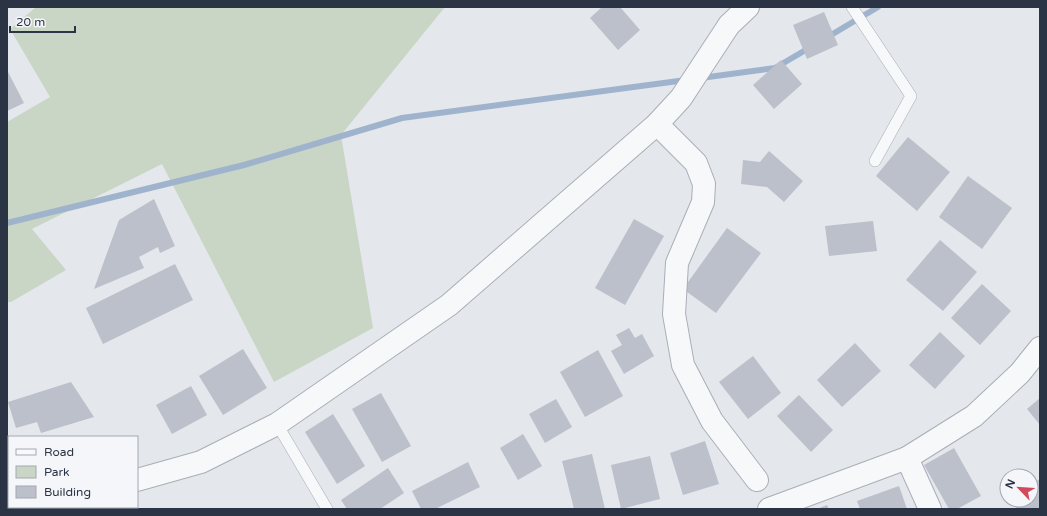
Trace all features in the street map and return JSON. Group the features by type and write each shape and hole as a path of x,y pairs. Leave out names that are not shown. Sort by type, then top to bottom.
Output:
{"street":[{"path":"138,480 201,462 277,424 449,306 657,124 681,98 729,25 748,7"},
{"path":"657,124 696,163 704,184 703,202 677,264 674,314 683,365 712,421 757,480"},
{"path":"769,509 907,458 974,416 1020,373 1040,348"},
{"path":"907,458 930,509"}],"lane":[{"path":"852,7 911,96 875,161"},
{"path":"277,424 327,509"}],"green space":[{"path":"36,7 445,7 341,135 373,328 274,382 162,164 32,229 66,270 11,302 7,302 7,122 50,97 10,29"}],"building":[{"path":"602,7 620,7 640,30 618,50 590,18"},
{"path":"824,12 838,45 807,59 793,25"},
{"path":"781,60 802,84 774,109 753,85"},
{"path":"7,70 24,103 7,111"},
{"path":"908,137 950,172 917,211 876,176"},
{"path":"769,151 803,181 784,202 767,187 741,184 743,160 760,162"},
{"path":"968,176 1012,208 982,249 939,217"},
{"path":"154,199 175,246 160,253 158,247 139,257 144,268 94,289 119,220"},
{"path":"634,219 664,236 625,305 595,288"},
{"path":"873,221 877,251 829,256 825,226"},
{"path":"727,228 761,253 716,313 683,289"},
{"path":"940,240 977,272 943,311 906,280"},
{"path":"175,264 193,300 103,344 86,308"},
{"path":"982,284 1011,311 980,345 951,318"},
{"path":"629,328 635,338 642,334 654,356 624,374 611,351 622,345 616,335"},
{"path":"940,332 965,356 935,389 909,365"},
{"path":"855,343 881,371 842,407 817,380"},
{"path":"243,349 267,388 223,415 199,376"},
{"path":"598,350 623,396 585,417 560,372"},
{"path":"753,356 781,393 748,419 719,382"},
{"path":"71,382 94,417 41,433 37,422 16,428 8,402"},
{"path":"191,386 207,415 172,434 156,405"},
{"path":"381,393 411,446 382,462 352,409"},
{"path":"799,395 833,430 811,452 777,416"},
{"path":"1040,398 1040,425 1027,409"},
{"path":"556,399 572,427 545,443 529,414"},
{"path":"333,414 365,466 337,484 305,432"},
{"path":"523,434 542,466 518,480 500,448"},
{"path":"705,441 719,484 683,495 670,453"},
{"path":"954,448 981,496 957,509 949,509 924,465"},
{"path":"592,454 605,509 574,509 562,461"},
{"path":"650,456 660,499 621,509 611,465"},
{"path":"468,462 480,487 435,509 421,509 412,491"},
{"path":"388,468 404,493 380,509 347,509 341,500"},
{"path":"1039,480 1040,509 1017,509 1039,508"},
{"path":"899,486 907,509 860,509 857,501"},
{"path":"827,505 829,509 817,509"}],"waterway":[{"path":"826,38 878,7"},
{"path":"701,78 775,68 809,48"},
{"path":"7,223 244,165 402,118 686,80"}]}
